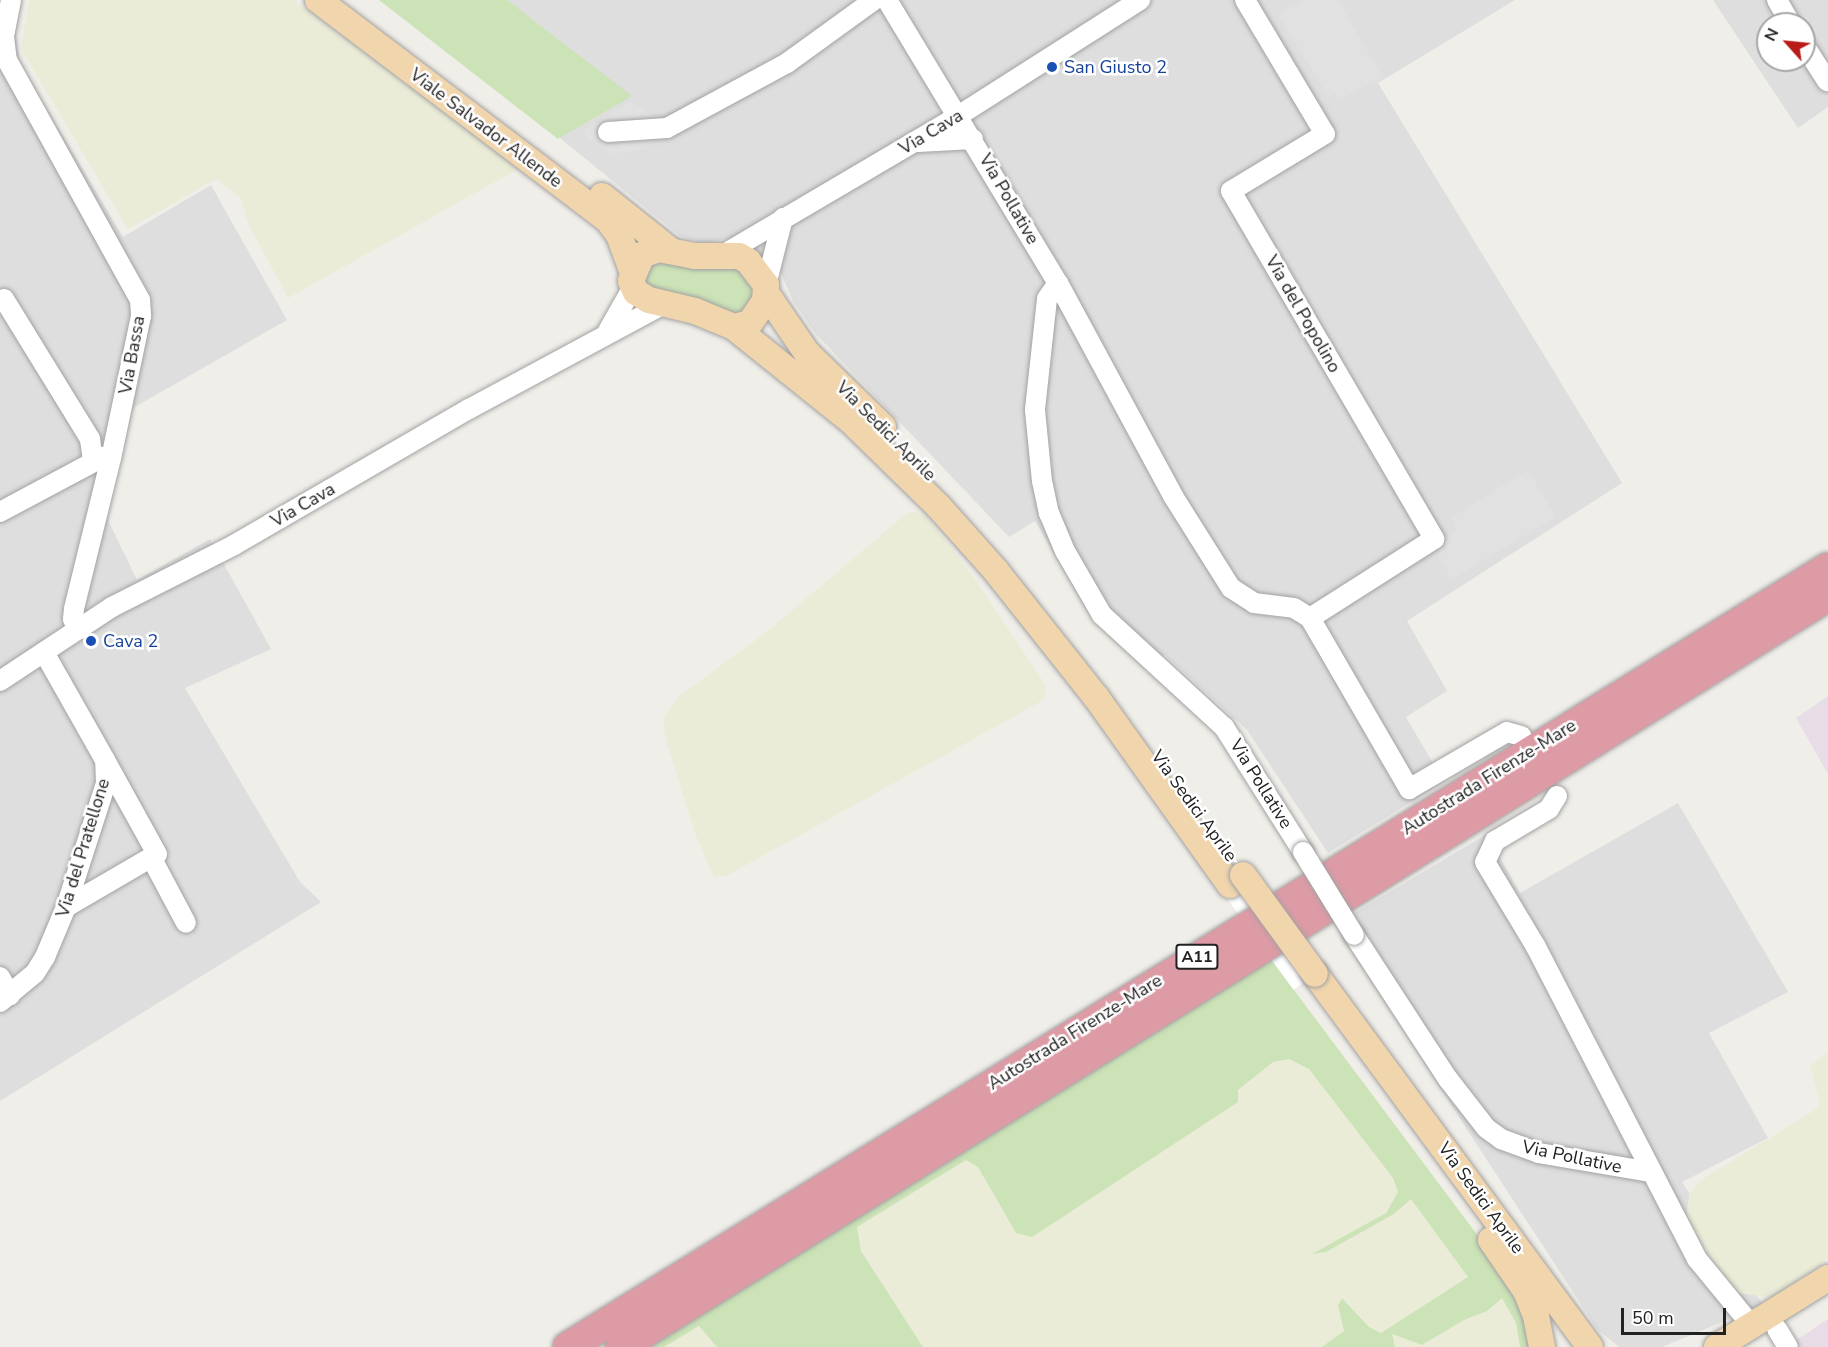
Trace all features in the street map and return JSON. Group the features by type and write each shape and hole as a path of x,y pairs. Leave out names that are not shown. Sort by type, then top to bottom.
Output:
{"highway":[{"name":"Autostrada Firenze-Mare","path":"568,1347 1828,568"},
{"name":"Autostrada Firenze-Mare","path":"621,1347 1828,596"}],"main road":[{"name":"Viale Salvador Allende","path":"318,0 607,219 619,235 633,280"},
{"name":"Viale Salvador Allende","path":"345,0 670,250"},
{"path":"633,280 647,251 670,250"},
{"name":"Via Sedici Aprile","path":"670,250 719,257 739,256 748,261 807,353 953,498 1024,578 1109,687 1237,880 1497,1248 1526,1292 1536,1316 1542,1347"},
{"name":"Via Sedici Aprile","path":"633,280 649,300 695,311 734,327 797,374 883,450 996,571 1237,880"},
{"path":"734,327 756,316 766,289"},
{"name":"Via Sedici Aprile","path":"1308,979 1590,1347"},
{"path":"1717,1347 1750,1336 1828,1278"},
{"path":"1750,1336 1783,1338 1828,1297"}],"street":[{"name":"Via Bassa","path":"11,0 2,46 7,60 136,287 140,300 141,316 102,459 74,609 73,619 79,629"},
{"path":"608,132 667,128 787,63 874,0"},
{"name":"Via Pollative","path":"887,0 1058,283 1173,496 1231,588 1254,603 1294,608 1310,618"},
{"name":"Via Cava","path":"719,257 958,116 1140,0"},
{"name":"Via del Popolino","path":"1245,0 1325,134 1231,192 1434,539 1310,618"},
{"path":"1816,64 1827,81"},
{"path":"915,142 973,139"},
{"path":"766,289 783,218"},
{"path":"608,331 633,280"},
{"name":"Via Pollative","path":"1058,283 1045,309 1035,410 1042,481 1049,513 1065,551 1102,615 1224,727 1448,1079 1486,1128 1501,1139 1539,1153 1650,1172"},
{"path":"0,512 102,459 4,299"},
{"name":"Via Cava","path":"0,681 79,629 608,331 664,304"},
{"path":"1310,618 1409,789 1507,732 1521,736"},
{"name":"Via del Pratellone","path":"5,998 35,973 45,957 66,907 102,799 105,760 44,652"},
{"path":"105,760 155,847 152,859 186,923"},
{"name":"Via Pollative","path":"1557,796 1549,809 1495,841 1485,862 1536,946 1650,1172 1697,1259 1750,1336"},
{"path":"66,907 152,859"},
{"path":"0,977 5,998"}],"shaded area":[{"path":"0,0 20,0 16,34 20,63 123,237 211,185 287,320 133,408 107,518 137,580 210,539 271,649 185,688 300,882 321,902 0,1101"},
{"path":"391,0 1515,0 1378,83 1622,483 1407,621 1447,691 1406,717 1444,782 1328,853 1247,730 1165,655 1139,663 1088,613 1035,521 1009,537 815,333 793,301 780,271 727,239 703,243 680,236"},
{"path":"1305,0 1338,0 1382,77 1340,99 1336,93 1329,97 1278,15"},
{"path":"1713,0 1828,0 1828,107 1798,128 1761,72 1816,72 1816,12 1756,12 1756,65"},
{"path":"631,101 673,130 638,150 612,154 581,132"},
{"path":"1528,470 1555,517 1452,579 1434,550 1457,529 1452,517"},
{"path":"1828,696 1828,774 1796,718"},
{"path":"1678,803 1788,992 1709,1033 1768,1138 1682,1182 1763,1305 1662,1347 1619,1347 1597,1329 1334,925 1487,834 1520,893"},
{"path":"1828,1319 1828,1347 1800,1347 1795,1341"}],"green space":[{"path":"29,0 294,0 518,169 288,298 247,221 241,198 216,179 128,229 21,49"},
{"path":"379,0 507,0 632,96 558,139"},
{"path":"653,260 724,265 745,271 755,293 747,309 735,314 645,286 643,271"},
{"path":"915,512 926,515 973,576 1045,684 1045,696 1040,702 728,875 714,877 696,836 665,737 664,717 678,697 769,630 906,514"},
{"path":"1270,958 1505,1272 1518,1294 1530,1347 1520,1347 1516,1323 1502,1298 1487,1311 1464,1320 1422,1345 1392,1334 1395,1347 1322,1347 1344,1331 1338,1306 1342,1298 1369,1327 1381,1333 1468,1277 1411,1199 1394,1214 1326,1252 1312,1254 1386,1213 1398,1192 1393,1178 1309,1069 1289,1059 1273,1062 1238,1090 1238,1102 1032,1237 1016,1233 978,1167 966,1160 857,1227 861,1251 923,1347 717,1347 699,1326 664,1347 642,1347"},
{"path":"1828,1052 1828,1258 1773,1298 1738,1293 1706,1262 1686,1221 1689,1194 1701,1180 1815,1110 1820,1104 1810,1066"},
{"path":"1289,1059 1309,1069 1393,1178 1398,1192 1386,1213 1314,1254 1326,1252 1394,1214 1411,1198 1467,1272 1465,1281 1381,1333 1369,1327 1345,1300 1338,1306 1344,1331 1322,1347 923,1347 857,1244 857,1227 966,1160 978,1167 1016,1233 1032,1236 1237,1102 1238,1090 1273,1062"},
{"path":"1498,1298 1502,1298 1516,1323 1520,1347 1395,1347 1390,1338 1391,1334 1423,1345 1464,1320 1487,1311"},
{"path":"699,1326 717,1347 664,1347"}],"pier":[{"path":"1251,870 1323,969 1294,990 1222,891"}],"place":[{"name":"San Giusto 2","path":"1052,67"},
{"name":"Cava 2","path":"91,641"}]}
